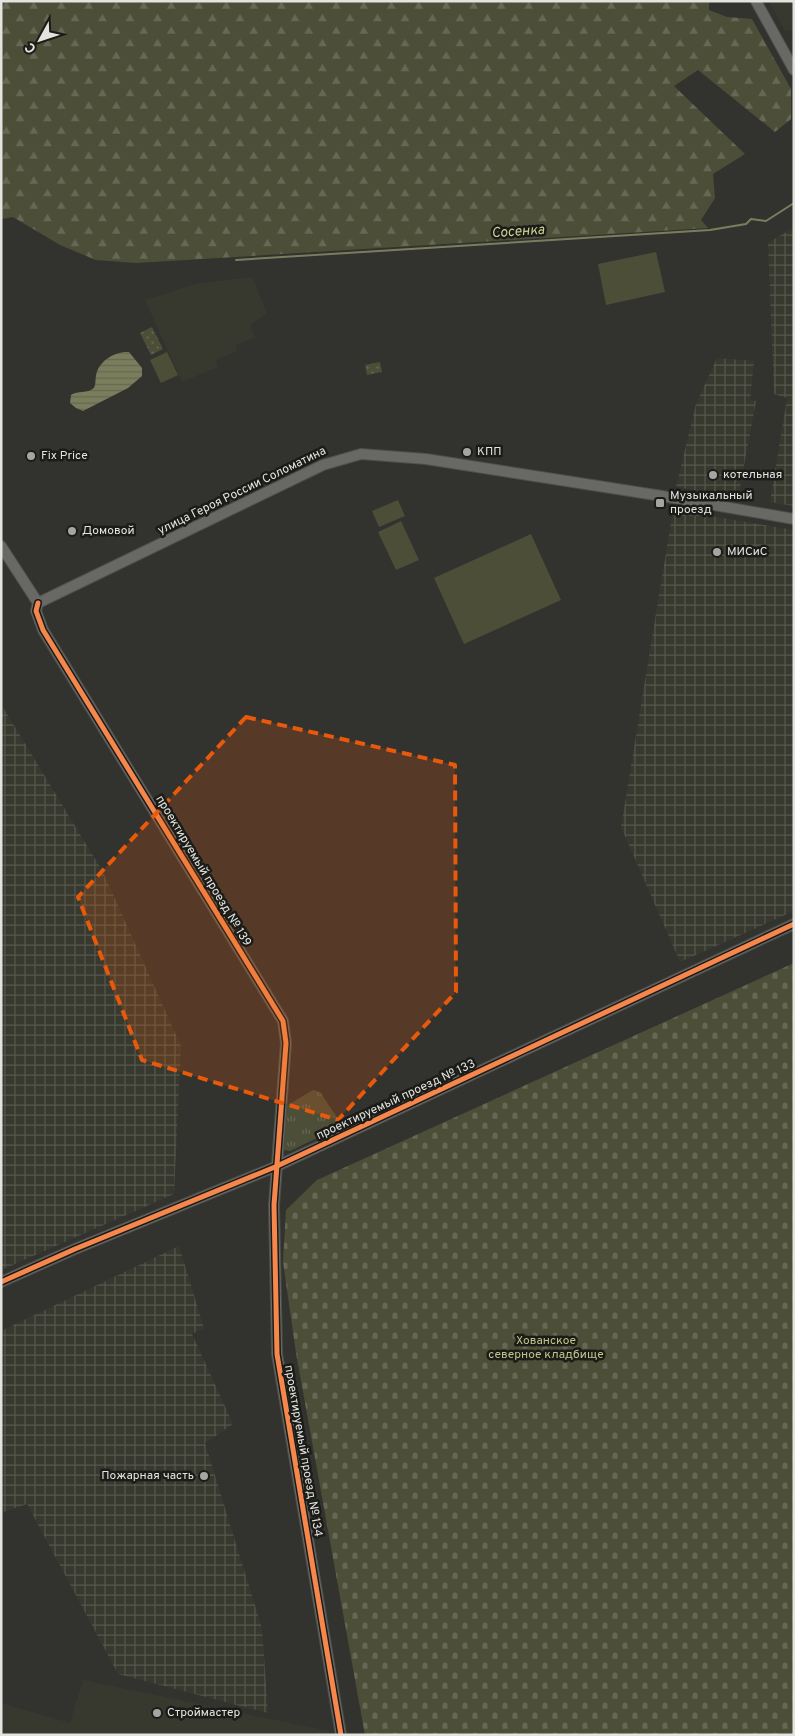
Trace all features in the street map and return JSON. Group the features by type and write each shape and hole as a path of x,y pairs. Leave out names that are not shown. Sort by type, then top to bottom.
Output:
{"street":[{"path":"756,1 794,70"},
{"name":"улица Героя России Соломатина","path":"38,603 330,462 361,454 426,459 794,519"},
{"path":"1,546 38,603"},
{"name":"проектируемый проезд № 139","path":"38,603 36,610 44,630 283,1021 286,1043 275,1168"},
{"name":"проектируемый проезд № 133","path":"1,1282 75,1249 275,1168 794,924"},
{"name":"проектируемый проезд № 134","path":"275,1168 274,1277 277,1354 341,1735"}],"highlighted area":[{"path":"246,717 455,765 456,992 338,1120 142,1060 78,897"}],"shaded area":[{"path":"769,1 794,1 794,29 785,31"},
{"path":"794,227 794,506 770,502 787,398 774,394 768,243"},
{"path":"252,277 267,313 251,325 255,338 235,345 237,351 216,360 218,367 182,382 145,300 196,284"},
{"path":"129,352 142,368 142,376 128,388 83,411 70,403 71,395 94,388 97,371 108,358 118,353"},
{"path":"717,358 754,361 750,400 756,401 738,498 676,487 696,404"},
{"path":"673,510 794,530 794,911 680,962 621,827"},
{"path":"1,704 103,872 181,1046 174,1194 1,1270"},
{"path":"179,1246 204,1328 192,1334 233,1424 205,1443 262,1628 268,1713 118,1674 27,1504 1,1513 1,1331"},
{"name":"Строймастер","path":"83,1680 328,1731 329,1735 1,1735 1,1703 70,1723"}],"green space":[{"path":"1,1 709,1 709,10 727,17 752,19 791,89 791,119 775,132 698,70 674,86 745,154 713,174 715,198 701,220 708,228 136,263 96,260 60,245 13,217 1,219"},
{"path":"656,252 665,292 606,305 598,264"},
{"path":"152,327 163,349 151,355 140,333"},
{"path":"167,352 178,375 161,383 150,360"},
{"path":"380,362 382,372 367,375 365,365"},
{"path":"398,500 405,516 379,527 372,511"},
{"path":"401,521 419,560 396,570 378,532"},
{"path":"531,534 561,600 464,644 434,578"},
{"name":"Хованское северное кладбище","path":"794,963 794,1735 365,1735 296,1353 283,1262 286,1210 317,1180"},
{"path":"313,1090 320,1092 340,1122 340,1127 290,1151 284,1150 286,1106"}],"waterway":[{"name":"Сосенка","path":"236,260 710,230 746,224 751,219 766,221 794,203"}],"cycle path":[{"path":"38,603 36,611 43,630 283,1021 286,1043 274,1205 277,1354 341,1735"},
{"path":"1,1282 75,1249 275,1167 794,924"}],"place":[{"name":"КПП","path":"467,452"},
{"name":"Fix Price","path":"31,456"},
{"name":"котельная","path":"713,475"},
{"name":"Музыкальный проезд","path":"660,503"},
{"name":"Домовой","path":"72,531"},
{"name":"МИСиС","path":"717,552"},
{"name":"Пожарная часть","path":"204,1476"},
{"name":"Строймастер","path":"157,1713"}]}
